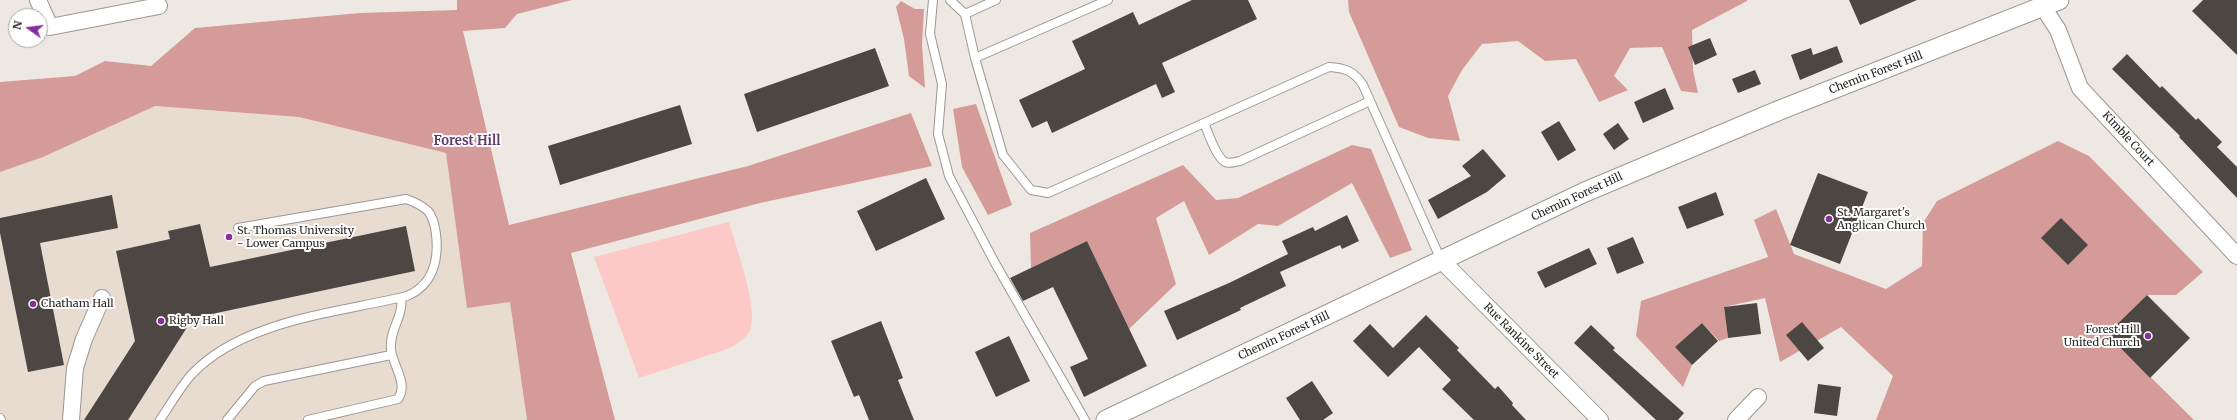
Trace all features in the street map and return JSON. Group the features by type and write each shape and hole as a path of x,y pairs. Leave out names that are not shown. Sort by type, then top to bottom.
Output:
{"street":[{"path":"38,0 50,27 159,6"},
{"name":"Kimble Court","path":"2051,4 2058,30 2080,88 2237,256"},
{"name":"Chemin Forest Hill","path":"1106,420 1585,192 1780,110 2051,4"},
{"name":"Rue Rankine Street","path":"1442,261 1600,420"},
{"path":"71,420 75,368 84,339 102,298"},
{"path":"1736,420 1758,397"}],"lane":[{"path":"933,0 930,34 942,84 938,134 949,176 995,263 1085,420"},
{"path":"950,0 965,14 975,58 1003,156 1031,190 1048,193 1329,67 1344,68 1357,76 1370,101 1442,261"},
{"path":"965,14 996,0"},
{"path":"975,58 1108,0"},
{"path":"1204,123 1219,156 1224,162 1231,163 1240,161 1370,101"},
{"path":"160,420 192,375 223,350 252,333 401,298 416,292 426,283 432,274 437,258 435,225 429,212 419,204 406,200 394,200 238,228"},
{"path":"308,420 398,399 402,393 402,383 391,354 390,342 402,308 401,298"},
{"path":"227,420 255,386 264,381 391,354"}],"shaded area":[{"path":"457,0 572,0 517,14 505,28 463,31 509,225 748,166 911,113 932,166 760,203 571,253 615,420 527,420 510,302 467,308 446,153 299,117 155,106 43,157 0,172 0,82 75,76 105,61 151,66 195,28 360,13 457,10"},
{"path":"1348,0 1747,1 1692,30 1693,70 1698,93 1681,91 1662,47 1630,48 1614,76 1628,90 1599,102 1576,59 1545,61 1518,41 1482,44 1462,70 1448,96 1460,141 1428,138 1399,127 1349,12"},
{"path":"901,1 915,9 924,9 922,45 925,88 909,76 904,39 896,7"},
{"path":"976,104 1012,205 988,215 962,167 953,109"},
{"name":"St. Thomas University - Lower Campus","path":"154,106 299,117 446,153 467,307 510,302 527,420 0,420 0,172 43,157"},
{"path":"2058,141 2089,156 2203,272 2176,295 2147,295 2107,334 2194,420 1876,420 1893,376 1841,327 1780,362 1765,298 1724,307 1728,338 1719,341 1702,323 1676,347 1692,365 1683,387 1636,336 1641,301 1768,257 1754,220 1776,209 1794,254 1886,289 1922,266 1923,223 1937,201"},
{"path":"1352,145 1371,149 1412,250 1390,258 1352,183 1278,226 1258,224 1209,255 1184,201 1156,218 1176,284 1129,329 1087,241 1031,268 1030,233 1183,165 1216,200 1238,198"},
{"path":"729,222 750,295 752,323 749,332 743,340 730,348 639,378 594,257"}],"building":[{"path":"1192,0 1248,0 1257,19 1162,63 1175,92 1162,98 1156,84 1052,133 1047,121 1032,128 1019,100 1085,69 1072,41 1133,12 1139,25"},
{"path":"1849,0 1917,0 1860,25"},
{"path":"2203,0 2237,0 2237,55 2192,11"},
{"path":"1710,38 1717,55 1695,65 1688,47"},
{"path":"1837,46 1843,62 1800,80 1791,55 1811,48 1813,55"},
{"path":"875,48 889,86 757,132 744,94"},
{"path":"2127,54 2160,88 2162,86 2196,120 2198,118 2222,142 2217,147 2237,167 2237,198 2179,137 2180,136 2112,69"},
{"path":"1755,70 1761,84 1738,93 1732,79"},
{"path":"1665,88 1674,109 1643,123 1634,102"},
{"path":"680,105 692,144 560,185 548,146"},
{"path":"1559,121 1576,150 1558,161 1541,132"},
{"path":"1618,123 1629,139 1614,150 1603,134"},
{"path":"1483,149 1506,176 1487,192 1438,219 1428,200 1471,176 1462,166"},
{"name":"St. Margaret's Anglican Church","path":"1818,173 1868,192 1840,264 1790,245"},
{"path":"926,178 945,219 876,251 857,211"},
{"path":"1716,192 1724,215 1687,229 1678,207"},
{"name":"Chatham Hall","path":"112,195 118,228 40,243 64,365 28,372 0,233 0,218"},
{"path":"1347,215 1359,241 1342,249 1340,245 1280,272 1286,286 1240,308 1241,310 1177,340 1164,311 1229,283 1288,254 1282,241 1313,227 1315,231"},
{"path":"2061,218 2088,245 2068,265 2041,238"},
{"name":"Rigby Hall","path":"200,224 210,267 406,226 415,271 193,318 128,420 84,420 135,341 116,251 170,239 168,231"},
{"path":"1633,237 1644,263 1617,274 1607,248"},
{"path":"1087,241 1147,366 1084,397 1070,367 1088,359 1053,287 1023,301 1010,278"},
{"path":"1589,248 1597,264 1545,288 1537,272"},
{"name":"Forest Hill United Church","path":"2147,295 2190,338 2150,378 2107,334"},
{"path":"1757,303 1761,334 1728,338 1724,307"},
{"path":"1426,315 1459,348 1457,350 1495,389 1498,386 1513,403 1512,405 1526,420 1474,420 1442,389 1451,380 1419,347 1388,377 1353,341 1370,324 1393,348"},
{"path":"881,321 903,378 898,380 914,420 869,420 859,395 854,397 831,341"},
{"path":"1802,322 1824,348 1808,361 1786,335"},
{"path":"1702,323 1718,341 1692,365 1675,347"},
{"path":"1591,325 1615,348 1613,350 1684,413 1678,420 1656,420 1574,343"},
{"path":"1009,336 1030,381 996,397 975,352"},
{"path":"1312,381 1333,413 1323,420 1300,420 1286,398"},
{"path":"1818,384 1841,387 1837,416 1814,413"}],"place":[{"name":"St. Margaret's Anglican Church","path":"1829,219"},
{"name":"St. Thomas University - Lower Campus","path":"229,237"},
{"name":"Chatham Hall","path":"33,304"},
{"name":"Rigby Hall","path":"161,321"},
{"name":"Forest Hill United Church","path":"2148,336"}],"district":[{"name":"Forest Hill","path":"467,141"}]}
